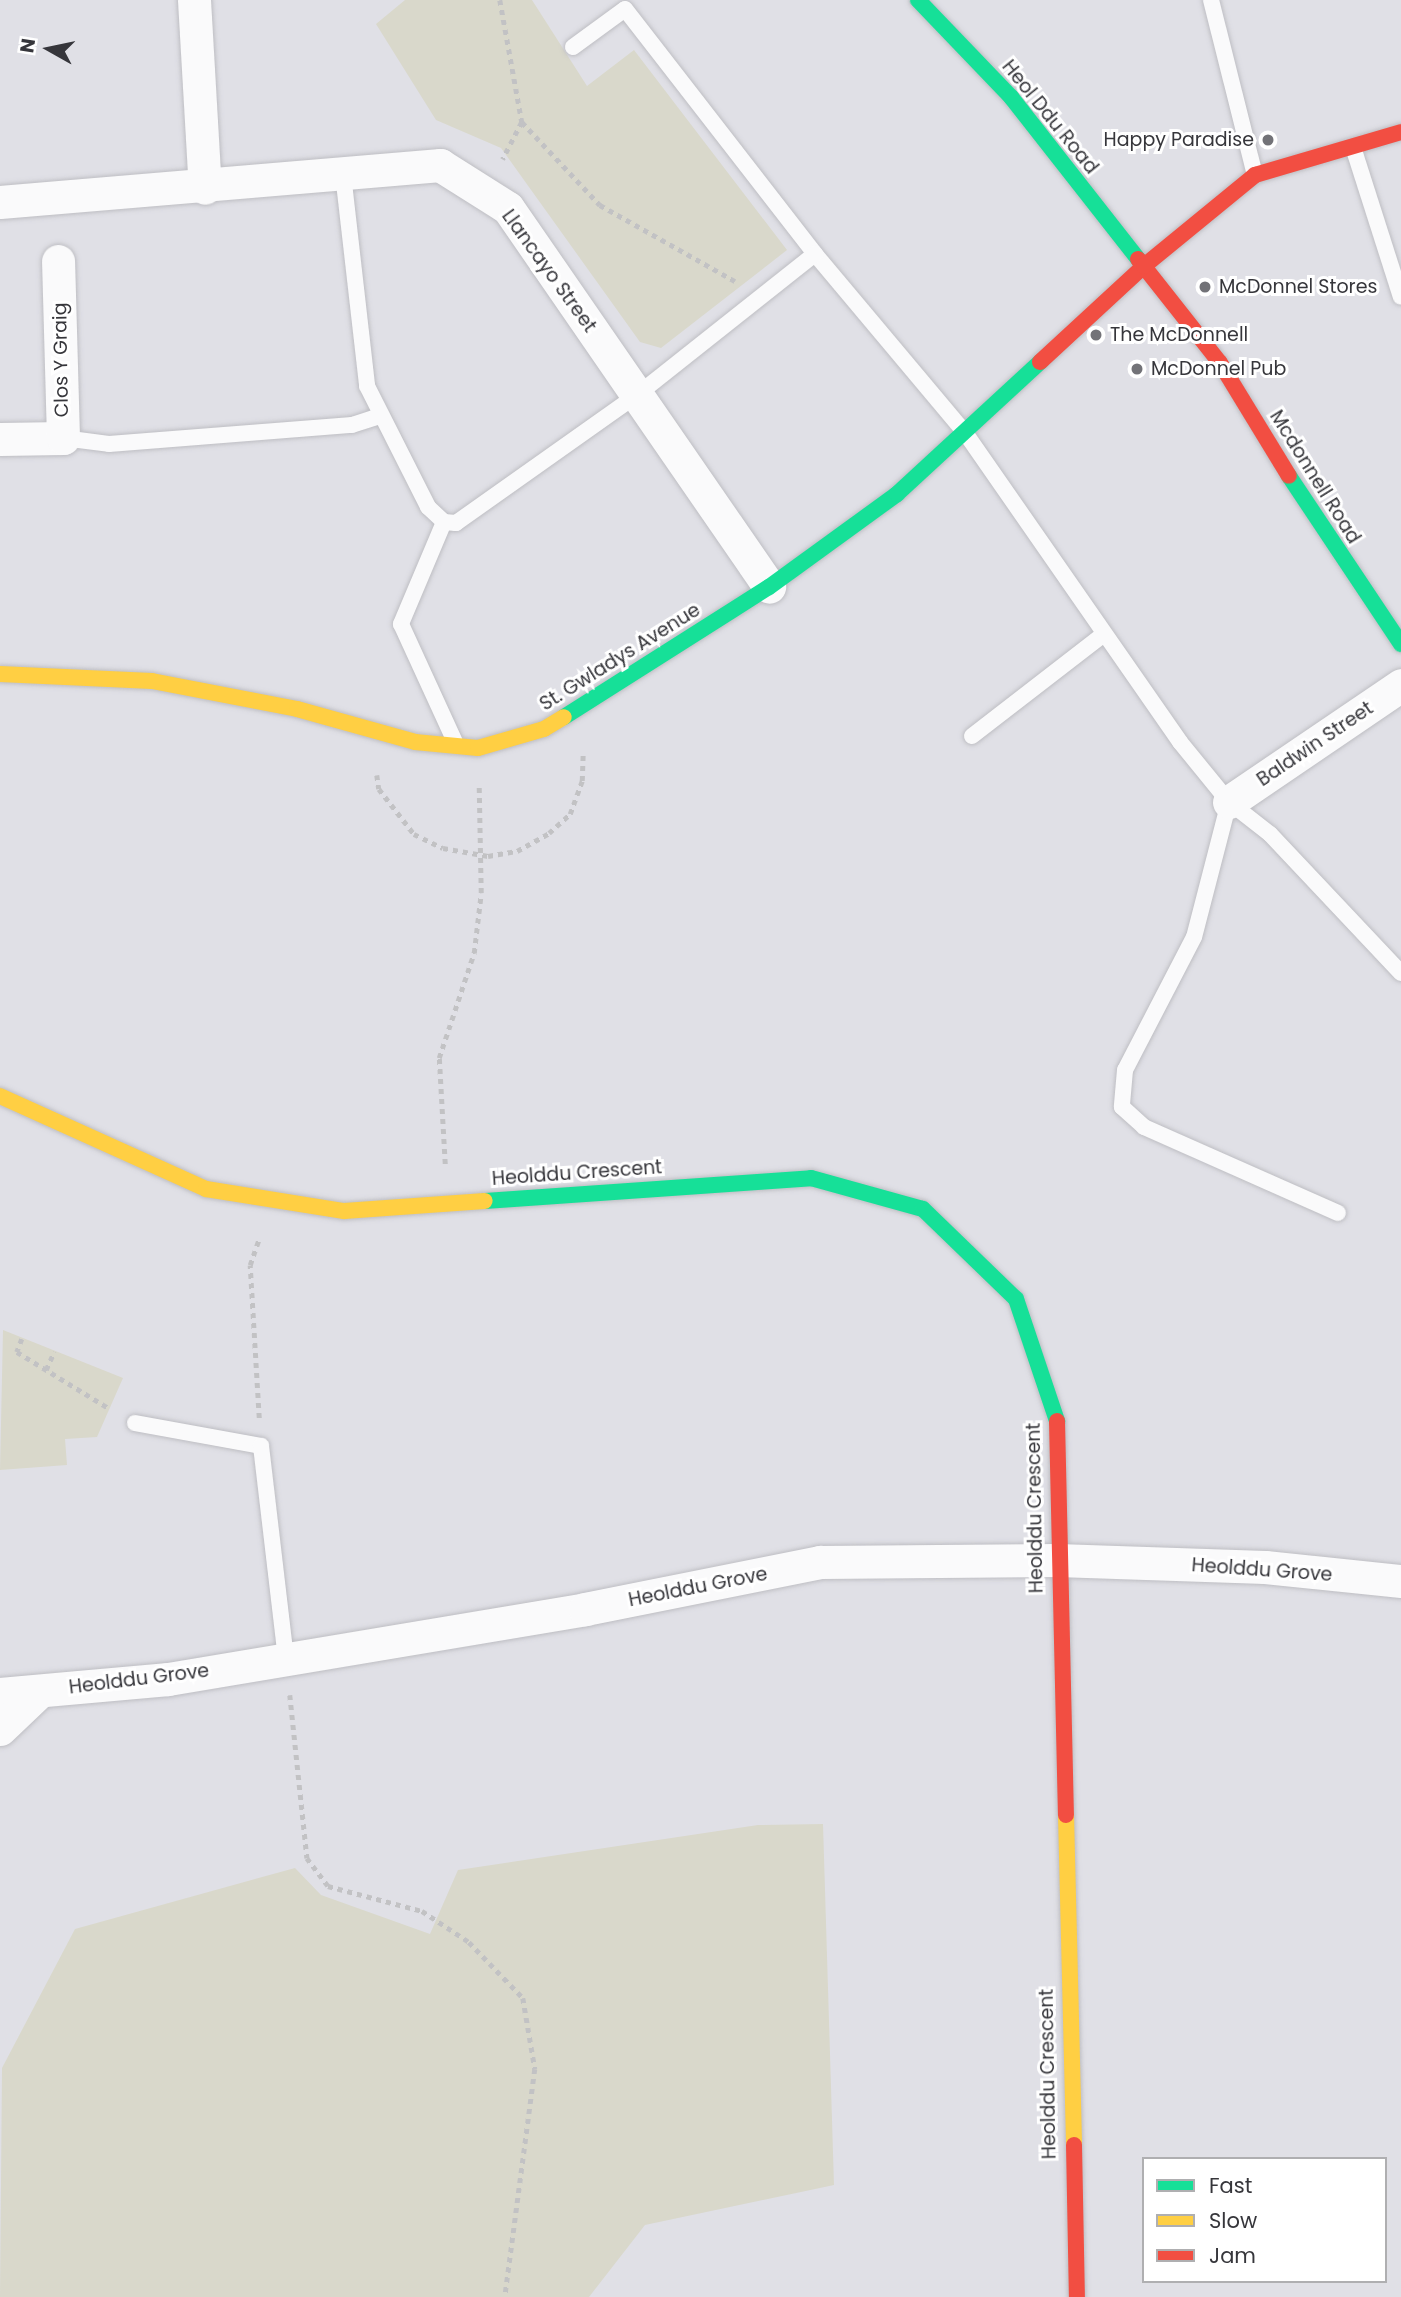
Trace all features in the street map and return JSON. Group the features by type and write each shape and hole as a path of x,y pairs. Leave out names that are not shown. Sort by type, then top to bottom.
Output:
{"street":[{"path":"194,0 205,188"},
{"name":"Heol Ddu Road","path":"918,0 1011,97 1143,266"},
{"path":"1255,175 1401,132"},
{"name":"Llancayo Street","path":"0,202 205,188 440,165 508,208 769,587"},
{"name":"St. Gwladys Avenue","path":"0,674 152,681 297,709 415,742 478,748 544,729 769,587 897,494 966,434 1143,266 1255,175"},
{"name":"Clos Y Graig","path":"0,439 63,438 58,261"},
{"name":"Mcdonnell Road","path":"1143,266 1220,363 1312,515 1401,644"},
{"name":"Baldwin Street","path":"1229,802 1401,685"},
{"name":"Heolddu Crescent","path":"0,1096 206,1189 271,1202 344,1211 811,1178 923,1209 1016,1299 1056,1422 1057,1560 1077,2297"},
{"name":"Heolddu Grove","path":"0,1694 168,1679 584,1609 820,1562 1057,1560 1265,1567 1401,1581"},
{"path":"0,1729 40,1690"}],"lane":[{"path":"1211,0 1255,175"},
{"path":"573,47 625,9 815,254 966,434 1104,634 1229,802 1270,834 1401,974"},
{"path":"1353,147 1401,297"},
{"path":"344,174 368,386 379,416 428,507 444,522 456,523 637,395 815,254"},
{"path":"63,438 109,444 352,425 379,416"},
{"path":"444,522 401,624 457,746"},
{"path":"972,736 1104,634"},
{"path":"1229,802 1194,937 1125,1070 1122,1107 1144,1127 1338,1213"},
{"path":"135,1423 261,1446 286,1659"}],"path":[{"path":"500,0 522,122 600,205 761,296"},
{"path":"485,194 522,122"},
{"path":"379,732 375,761 379,789 393,811 414,834 443,848 478,855 517,851 549,833 570,814 582,781 583,744 565,716"},
{"path":"448,1203 439,1058 474,953 481,893 478,855 480,796"},
{"path":"261,1446 250,1265 271,1202"},
{"path":"22,1339 17,1352 135,1423"},
{"path":"46,1370 54,1352"},
{"path":"286,1659 307,1857 328,1886 422,1911 469,1942 523,1998 535,2069 505,2297"}],"shaded area":[{"path":"405,0 532,0 587,86 634,50 787,250 661,348 640,342 501,148 436,120 376,24"},
{"path":"3,1330 123,1378 97,1437 65,1439 67,1465 0,1470"},
{"path":"823,1824 834,2185 645,2225 589,2297 0,2297 2,2068 75,1929 295,1868 321,1895 430,1934 458,1870 758,1825"}],"traffic: fast":[{"path":"918,0 1011,97 1138,259"},
{"path":"564,717 769,587 897,494 1040,362"},
{"path":"1289,476 1401,644"},
{"path":"485,1201 811,1178 923,1209 1016,1299 1057,1421"}],"traffic: slow":[{"path":"0,674 152,681 297,709 415,742 478,748 544,729 564,717"},
{"path":"0,1096 206,1189 344,1211 485,1201"},
{"path":"1066,1815 1074,2145"}],"traffic: jam":[{"path":"1040,362 1144,266 1255,175 1401,132"},
{"path":"1138,259 1220,363 1289,476"},
{"path":"1057,1421 1066,1815"},
{"path":"1074,2145 1077,2297"}],"place":[{"name":"Happy Paradise","path":"1268,140"},
{"name":"McDonnel Stores","path":"1205,287"},
{"name":"The McDonnell","path":"1096,335"},
{"name":"McDonnel Pub","path":"1137,369"}]}
